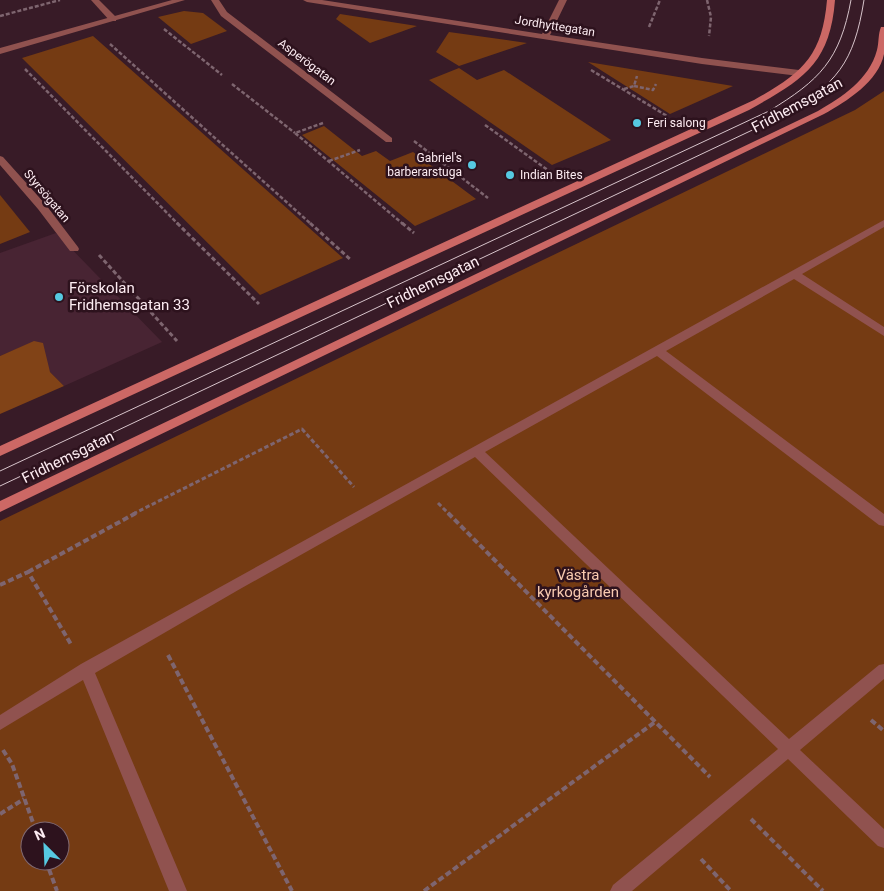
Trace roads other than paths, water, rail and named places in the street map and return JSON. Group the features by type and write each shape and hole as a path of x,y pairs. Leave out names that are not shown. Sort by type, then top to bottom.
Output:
{"street":[{"path":"95,0 113,19"},
{"path":"0,51 181,0"},
{"name":"Asperögatan","path":"215,0 224,14 389,140"},
{"name":"Jordhyttegatan","path":"307,0 702,61 799,73"},
{"path":"545,36 563,0"},
{"name":"Fridhemsgatan","path":"0,451 746,108 780,88 810,64 826,38 831,0"},
{"name":"Fridhemsgatan","path":"0,507 803,121 850,96 871,72 881,52 884,29"},
{"name":"Styrsögatan","path":"0,159 42,207 74,249"},
{"path":"0,723 86,669 372,508 659,351 884,223"},
{"path":"794,274 884,332"},
{"path":"659,351 884,521"},
{"path":"476,451 884,840"},
{"path":"86,669 178,891"},
{"path":"619,891 788,748 884,670"}],"tram line":[{"path":"0,471 769,111 802,89 825,66 841,38 851,0"},
{"path":"0,486 782,116 817,93 840,70 855,40 864,0"}],"place":[{"name":"Feri salong","path":"637,123"},
{"name":"Gabriel's barberarstuga","path":"472,165"},
{"name":"Indian Bites","path":"510,175"},
{"name":"Förskolan Fridhemsgatan 33","path":"59,297"}],"park label":[{"name":"Västra kyrkogården","path":"578,584"}]}
